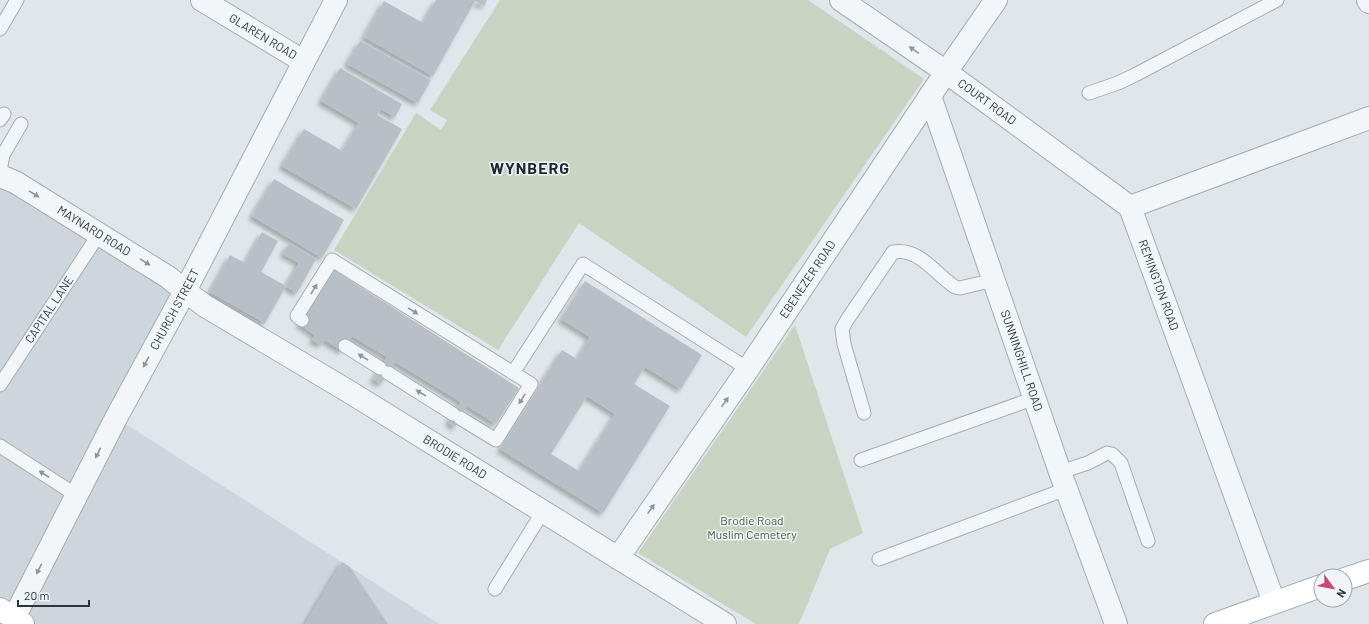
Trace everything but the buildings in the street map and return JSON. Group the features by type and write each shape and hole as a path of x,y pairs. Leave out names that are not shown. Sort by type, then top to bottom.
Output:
{"main road":[{"path":"1353,576 1369,571"},
{"path":"1215,624 1313,589"}],"street":[{"name":"GLAREN ROAD","path":"202,0 303,61"},
{"name":"CHURCH STREET","path":"12,619 336,0"},
{"name":"COURT ROAD","path":"841,0 946,72 1130,207"},
{"name":"EBENEZER ROAD","path":"623,550 748,369 946,72 996,0"},
{"name":"SUNNINGHILL ROAD","path":"930,96 1063,481 1116,624"},
{"path":"1130,207 1369,118"},
{"name":"MAYNARD ROAD","path":"0,176 15,182 99,234 168,277 185,291"},
{"name":"REMINGTON ROAD","path":"1130,207 1274,602"},
{"name":"BRODIE ROAD","path":"185,291 205,306 348,391 542,512 623,550 725,624"}],"lane":[{"path":"0,30 17,0"},
{"path":"1089,93 1118,83 1135,75 1277,0"},
{"path":"0,172 3,155 21,124"},
{"name":"CAPITAL LANE","path":"0,385 99,234"},
{"path":"864,413 844,344 842,329 893,252 904,250 917,256 955,287 960,288 994,280"},
{"path":"302,320 297,316 332,260 531,384 496,440 345,346"},
{"path":"513,373 583,264 748,369"},
{"path":"861,460 1035,398"},
{"path":"0,446 76,496"},
{"path":"879,559 1063,481 1088,463 1107,453 1117,458 1121,463 1148,541"},
{"path":"495,589 542,512"}],"shaded area":[{"path":"0,176 185,291 116,418 439,624 0,624"}],"green space":[{"path":"500,0 808,0 924,79 746,337 579,223 498,350 334,250 416,113 441,130 447,120 430,110"},
{"name":"Brodie Road Muslim Cemetery","path":"795,325 863,533 830,549 799,624 756,624 638,553"}],"district":[{"name":"WYNBERG","path":"530,168"}]}
